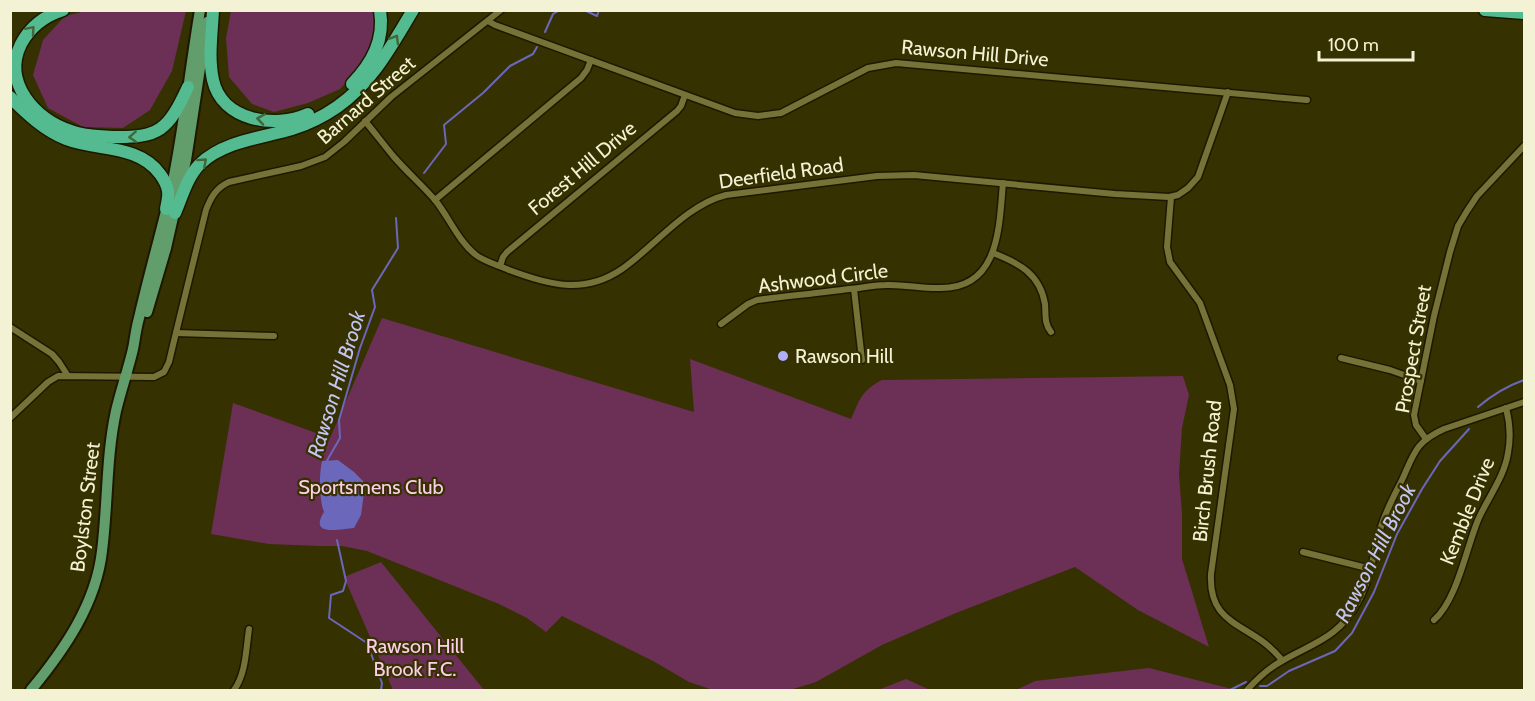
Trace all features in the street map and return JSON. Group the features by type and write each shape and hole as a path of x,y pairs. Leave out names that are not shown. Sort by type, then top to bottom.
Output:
{"highway":[{"path":"63,10 47,16 30,30 19,49 15,67 15,74 25,98 37,111 55,124 72,132 92,136 146,136 159,130 170,121 188,87"},
{"path":"207,14 210,65 214,84 221,97 231,108 244,116 284,121 300,117 323,106 360,76 377,48 381,29 380,10"},
{"path":"170,211 192,173 208,157 232,145 295,128 312,121 333,110 348,98 386,55 413,10"},
{"path":"1485,10 1524,13"},
{"path":"10,97 40,125 55,134 75,141 135,154 147,160 161,175 166,186 170,211"}],"main road":[{"name":"Boylston Street","path":"31,690 65,645 82,615 93,587 102,550 108,468 116,411 133,348 153,293 170,211 188,87 207,14"},
{"name":"Boylston Street","path":"170,211 186,160 207,14"}],"street":[{"name":"Barnard Street","path":"125,377 154,376 164,372 169,362 206,210 215,191 229,182 302,166 322,158 337,148 391,97 501,10"},
{"name":"Rawson Hill Drive","path":"488,21 685,95 750,116 766,116 789,110 868,68 892,63 1307,100"},
{"path":"435,200 581,78 591,60"},
{"path":"1171,197 1186,190 1194,184 1198,177 1228,93"},
{"name":"Forest Hill Drive","path":"500,266 507,252 677,111 685,95"},
{"name":"Deerfield Road","path":"365,121 394,157 435,200 468,247 479,257 535,279 560,285 583,285 606,278 625,267 692,212 711,200 726,195 891,175 927,175 1115,194 1171,197"},
{"name":"Prospect Street","path":"1247,690 1259,677 1282,660 1328,637 1340,626 1359,600 1371,569 1385,515 1413,455 1426,439 1414,419 1440,292 1458,226 1478,196 1524,146"},
{"name":"Ashwood Circle","path":"721,324 748,304 758,300 885,285 942,289 967,283 978,276 993,253 999,228 1003,183"},
{"name":"Birch Brush Road","path":"1171,197 1168,256 1177,273 1200,303 1233,397 1234,409 1211,574 1212,593 1222,612 1233,624 1260,639 1282,660"},
{"path":"993,253 1020,265 1033,277 1042,293 1047,324 1052,332"},
{"path":"854,289 862,360"},
{"path":"10,327 52,354 68,376"},
{"path":"176,333 274,336"},
{"path":"1341,358 1390,370 1421,381"},
{"path":"10,418 51,379 58,376 125,377"},
{"path":"1426,439 1450,426 1524,402"},
{"name":"Kemble Drive","path":"1434,620 1447,605 1479,518 1506,463 1510,443 1510,427 1506,408"},
{"path":"1304,552 1371,569"},
{"path":"234,690 240,683 249,629"}],"green space":[{"path":"90,10 186,11 172,71 150,110 123,128 83,127 48,108 33,75 43,40 65,16"},
{"path":"373,10 376,17 373,45 358,70 340,89 308,103 274,112 252,104 229,77 226,38 231,11"},
{"name":"Rawson Hill","path":"382,318 694,412 690,359 851,419 865,392 882,380 1183,376 1189,395 1182,428 1179,474 1182,559 1209,647 1138,610 1075,567 956,613 882,645 816,682 790,690 713,690 689,682 653,661 562,616 546,632 527,618 499,604 367,551 342,546 269,544 211,534 233,403 330,438"},
{"name":"Rawson Hill Brook F.C.","path":"381,562 484,690 393,690 344,577"},
{"path":"1149,668 1236,690 1016,690 1035,681"},
{"path":"906,679 930,690 878,690"}],"shaded area":[{"path":"338,460 363,481 361,515 354,528 328,530 320,525 324,512 320,494 321,466 322,461"}],"waterway":[{"name":"Rawson Hill Brook","path":"545,32 553,14 560,10"},
{"name":"Rawson Hill Brook","path":"584,10 597,16 599,10"},
{"name":"Rawson Hill Brook","path":"424,173 446,144 444,125 483,93 510,66 533,54 537,47"},
{"name":"Rawson Hill Brook","path":"325,464 340,438 339,420 360,348 375,307 372,290 398,248 396,218"},
{"name":"Rawson Hill Brook","path":"1478,407 1500,391 1524,380"},
{"name":"Rawson Hill Brook","path":"1260,686 1267,686 1289,671 1335,651 1352,633 1374,592 1397,534 1422,489 1440,461 1469,429"},
{"name":"Rawson Hill Brook","path":"337,540 346,581 343,591 331,595 329,618 367,643 382,683 381,690"},
{"name":"Rawson Hill Brook","path":"1230,690 1246,682"}],"place":[{"name":"Rawson Hill","path":"783,356"}],"park label":[{"name":"Sportsmens Club","path":"371,487"}]}
